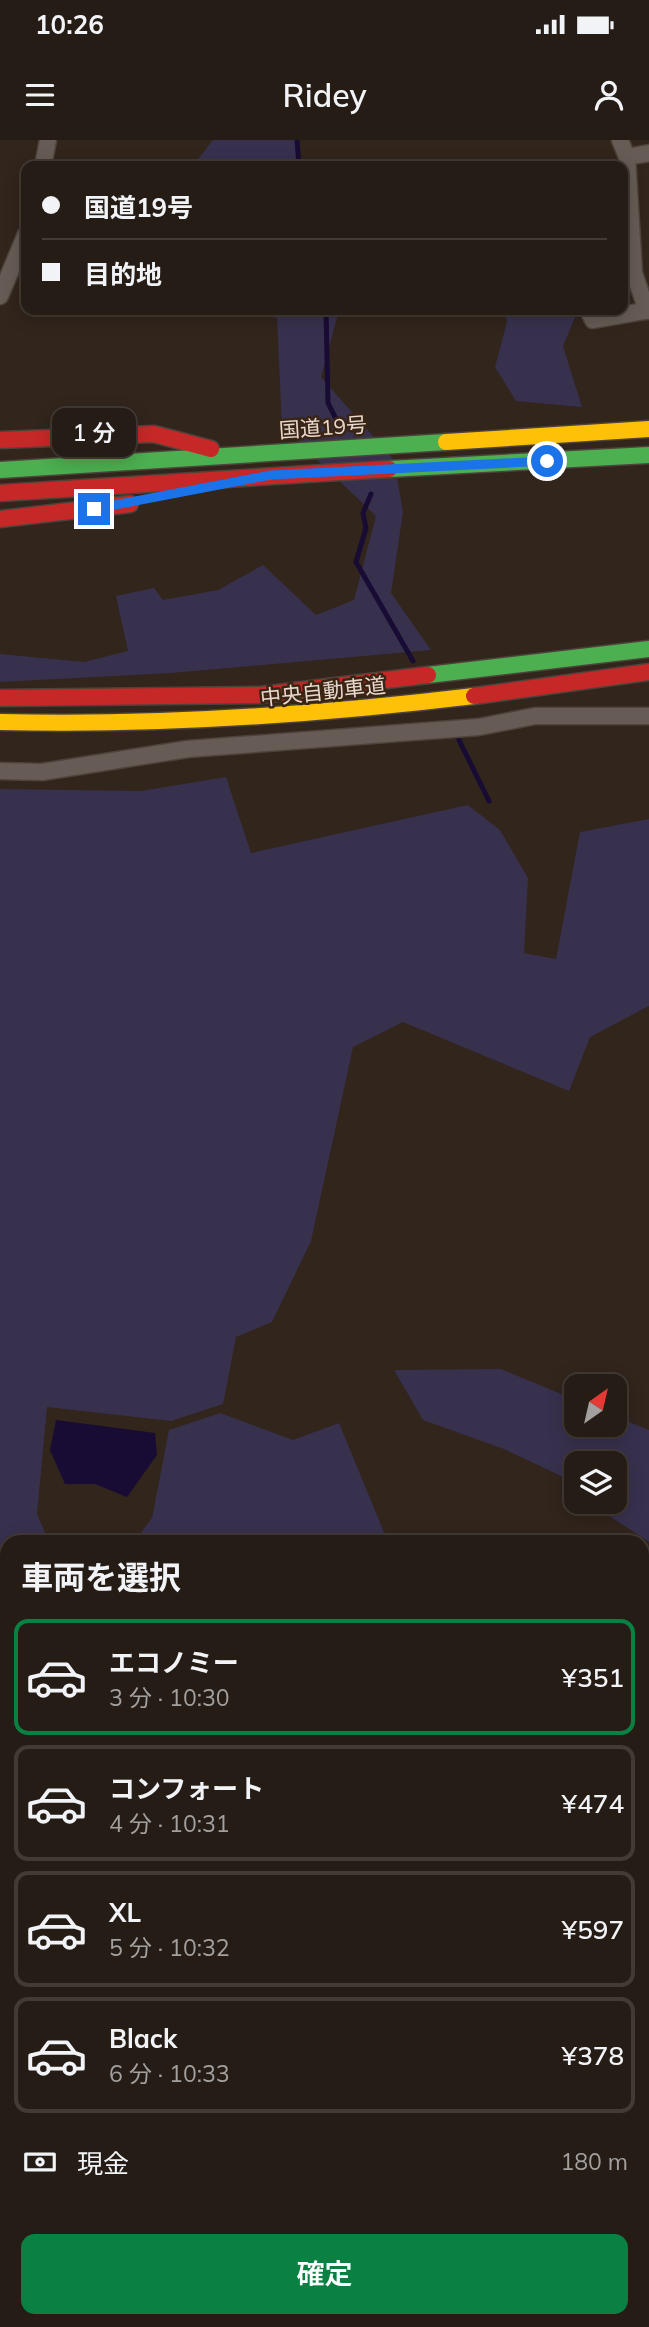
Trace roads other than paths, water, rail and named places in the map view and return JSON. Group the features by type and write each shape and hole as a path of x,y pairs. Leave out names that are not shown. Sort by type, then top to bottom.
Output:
{"highway":[{"name":"国道19号","path":"0,470 649,429"},
{"path":"0,440 155,433 235,455"},
{"name":"国道19号","path":"0,493 271,475 649,455"},
{"path":"0,519 117,507 271,475"},
{"name":"中央自動車道","path":"0,698 173,699 261,695 649,649"},
{"name":"中央自動車道","path":"0,722 105,724 262,720 649,673"}],"street":[{"path":"44,161 48,140"},
{"path":"620,140 627,161"},
{"path":"627,157 649,153"},
{"path":"0,296 21,246"},
{"path":"628,247 634,273 648,310 628,314"},
{"path":"591,315 593,320 620,315"},
{"path":"0,771 42,772 188,749 479,727 535,716 649,716"}],"waterway":[{"path":"297,140 299,161"},
{"path":"326,315 328,403 336,419"},
{"path":"371,494 363,513 366,528 356,562 413,661"},
{"path":"459,740 489,801"}]}
